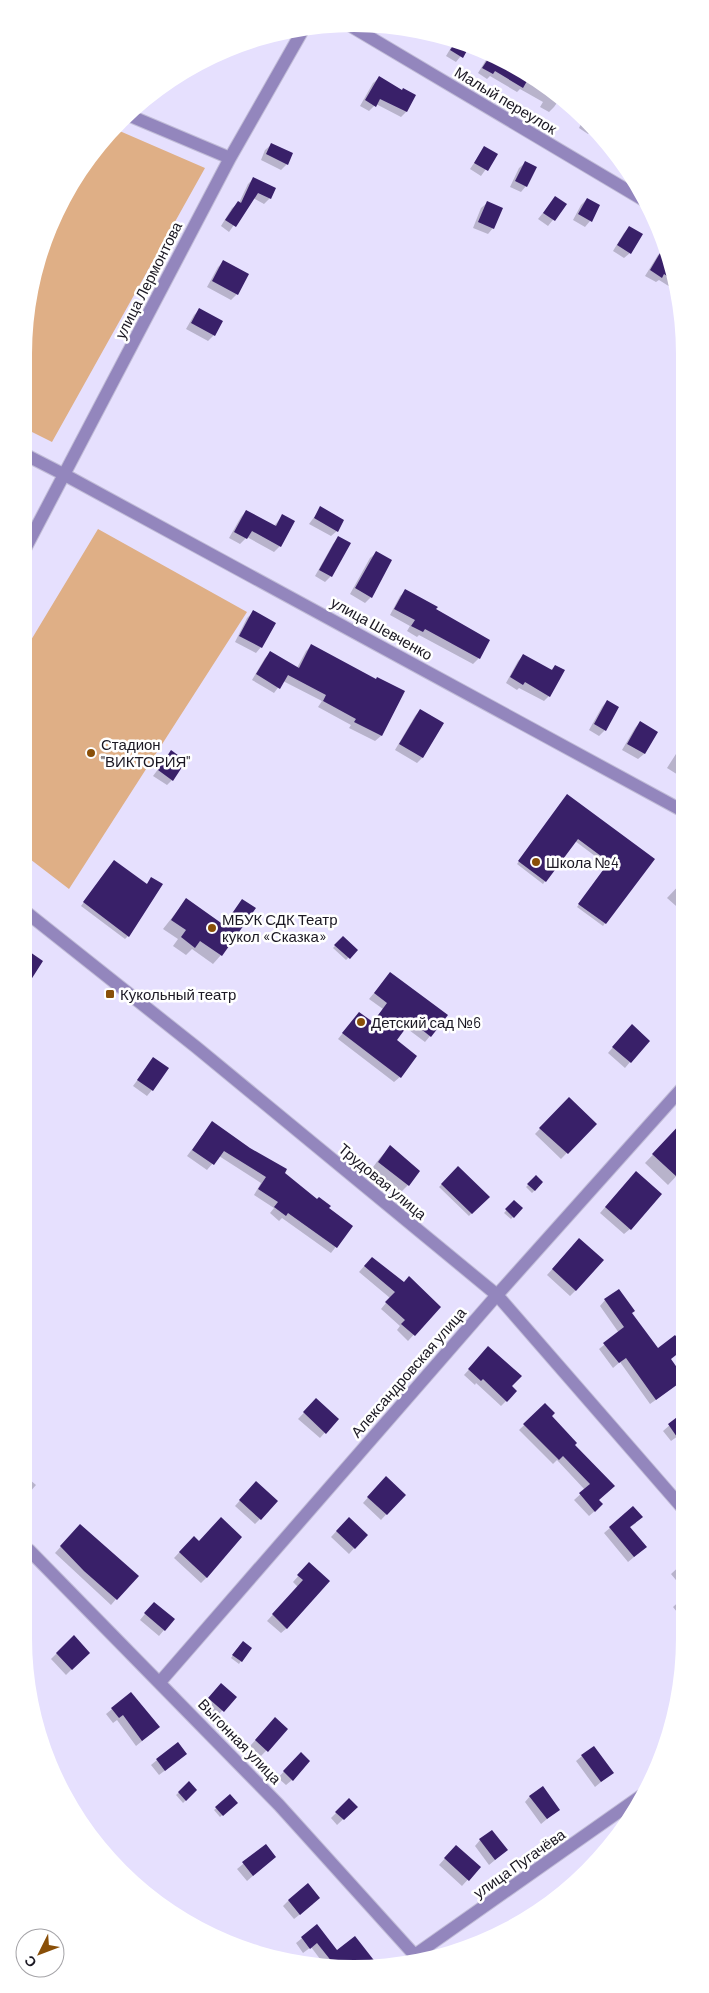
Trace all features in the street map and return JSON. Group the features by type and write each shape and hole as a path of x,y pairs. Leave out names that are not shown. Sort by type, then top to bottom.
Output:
{"street":[{"name":"Малый переулок","path":"361,32 633,194"},
{"name":"улица Лермонтова","path":"32,536 230,158 298,38"},
{"path":"136,118 230,158"},
{"name":"улица Шевченко","path":"32,458 65,474 676,807"},
{"name":"Трудовая улица","path":"32,917 196,1047 497,1295 676,1501"},
{"name":"Александровская улица","path":"160,1682 497,1295 676,1097"},
{"name":"Выгонная улица","path":"32,1553 279,1805 414,1955"},
{"name":"улица Пугачёва","path":"425,1953 631,1803"}],"shaded area":[{"path":"122,132 205,168 52,442 32,432 33,333 43,271 57,231 76,193 99,158"},
{"name":"Стадион \"ВИКТОРИЯ\"","path":"98,529 247,612 69,889 32,861 32,638"}],"building":[{"path":"452,48 466,53 463,58 450,50"},
{"path":"487,61 526,83 523,88 495,71 493,74 482,68"},
{"path":"379,76 402,90 403,88 416,95 407,112 380,99 376,107 365,100"},
{"path":"271,143 293,153 288,165 266,154"},
{"path":"484,146 498,154 488,171 474,163"},
{"path":"525,161 537,167 527,187 515,181"},
{"path":"253,177 276,188 271,199 258,193 236,227 225,220 238,201 241,203"},
{"path":"555,196 567,204 555,221 543,213"},
{"path":"587,198 600,205 592,222 578,214"},
{"path":"487,201 503,208 494,229 478,222"},
{"path":"629,226 643,234 631,254 617,245"},
{"path":"660,253 667,276 664,274 662,278 650,270"},
{"path":"223,260 249,274 238,295 212,281"},
{"path":"199,308 223,321 215,336 191,323"},
{"path":"320,506 344,520 338,532 314,518"},
{"path":"246,510 276,526 282,514 295,521 281,547 252,531 247,539 234,532"},
{"path":"338,536 351,543 332,577 319,570"},
{"path":"376,551 392,560 372,598 355,588"},
{"path":"405,589 438,607 436,609 490,640 480,659 425,629 423,632 411,626 415,620 394,609"},
{"path":"253,610 276,623 262,648 239,636"},
{"path":"311,644 376,679 377,677 405,691 382,736 354,722 356,719 323,701 326,695 288,675 280,689 256,674 270,651 299,668"},
{"path":"523,654 552,670 555,665 565,670 550,697 525,682 523,685 510,677"},
{"path":"607,700 619,707 606,731 594,724"},
{"path":"420,709 444,723 423,758 399,744"},
{"path":"640,721 658,732 645,754 627,744"},
{"path":"171,750 186,761 173,781 158,770"},
{"path":"567,794 655,859 606,924 578,904 609,862 578,839 546,882 518,861"},
{"path":"114,860 147,884 151,877 163,884 129,937 83,902"},
{"name":"МБУК СДК Театр кукол «Сказка»","path":"186,898 224,925 242,899 256,908 222,956 200,941 195,948 181,937 186,930 171,920"},
{"path":"343,936 358,950 350,959 334,945"},
{"path":"32,953 43,961 32,978"},
{"path":"390,972 448,1015 431,1037 411,1021 397,1040 417,1056 401,1078 342,1033 359,1012 373,1022 387,1003 374,993"},
{"path":"632,1024 650,1041 631,1063 612,1047"},
{"path":"153,1057 169,1068 153,1091 137,1080"},
{"path":"569,1097 597,1124 568,1154 539,1128"},
{"path":"212,1121 250,1148 287,1169 285,1173 317,1199 319,1197 331,1206 329,1208 353,1226 337,1248 288,1213 286,1216 274,1207 278,1202 258,1189 266,1177 224,1151 214,1165 192,1150"},
{"path":"676,1128 676,1176 652,1154"},
{"path":"390,1145 420,1171 409,1186 378,1162"},
{"path":"458,1166 490,1197 472,1214 441,1184"},
{"path":"636,1171 662,1194 631,1230 605,1207"},
{"path":"536,1175 543,1182 535,1191 527,1184"},
{"path":"514,1200 523,1208 514,1218 505,1209"},
{"path":"579,1238 604,1260 576,1291 552,1269"},
{"path":"372,1257 404,1282 409,1276 441,1307 415,1336 401,1324 405,1320 385,1302 395,1292 364,1266"},
{"path":"619,1289 635,1311 632,1313 658,1348 675,1335 676,1336 676,1355 671,1359 676,1366 676,1386 656,1400 626,1358 619,1363 603,1343 624,1327 604,1299"},
{"path":"488,1346 522,1376 512,1386 517,1391 507,1402 483,1379 481,1381 468,1369"},
{"path":"316,1398 339,1419 326,1434 303,1412"},
{"path":"545,1403 555,1413 552,1416 577,1443 575,1445 615,1486 599,1500 603,1504 595,1512 579,1493 590,1484 563,1456 559,1460 523,1424"},
{"path":"676,1418 676,1436 668,1424"},
{"path":"386,1476 406,1495 387,1515 367,1497"},
{"path":"256,1481 278,1501 261,1520 239,1500"},
{"path":"633,1506 643,1517 630,1527 647,1547 634,1557 609,1527"},
{"path":"221,1517 242,1537 207,1578 179,1552 194,1536 199,1541"},
{"path":"349,1517 368,1535 355,1549 336,1531"},
{"path":"80,1524 139,1576 117,1600 84,1571 60,1546"},
{"path":"309,1562 330,1581 287,1629 272,1614 303,1580 297,1575"},
{"path":"154,1602 175,1619 165,1631 144,1613"},
{"path":"74,1635 90,1653 72,1670 56,1653"},
{"path":"243,1641 252,1648 242,1662 232,1655"},
{"path":"221,1683 237,1697 224,1712 208,1698"},
{"path":"131,1692 160,1727 142,1741 123,1715 119,1718 111,1708"},
{"path":"275,1717 288,1729 268,1752 255,1740"},
{"path":"178,1742 187,1754 165,1771 156,1759"},
{"path":"594,1746 614,1773 601,1782 581,1755"},
{"path":"301,1752 310,1761 293,1781 283,1771"},
{"path":"189,1781 197,1790 186,1801 178,1792"},
{"path":"543,1786 560,1810 547,1819 529,1796"},
{"path":"230,1794 238,1803 223,1816 215,1807"},
{"path":"349,1798 358,1807 344,1820 335,1812"},
{"path":"492,1830 508,1850 495,1860 479,1839"},
{"path":"266,1844 276,1857 253,1876 242,1862"},
{"path":"456,1845 481,1867 469,1881 444,1858"},
{"path":"308,1883 320,1898 300,1915 288,1900"},
{"path":"317,1924 337,1950 355,1936 374,1960 330,1960 317,1943 310,1949 301,1937"}],"place":[{"name":"Стадион \"ВИКТОРИЯ\"","path":"91,753"},
{"name":"Школа №4","path":"536,862"},
{"name":"МБУК СДК Театр кукол «Сказка»","path":"212,928"},
{"name":"Кукольный театр","path":"110,994"},
{"name":"Детский сад №6","path":"361,1022"}]}
